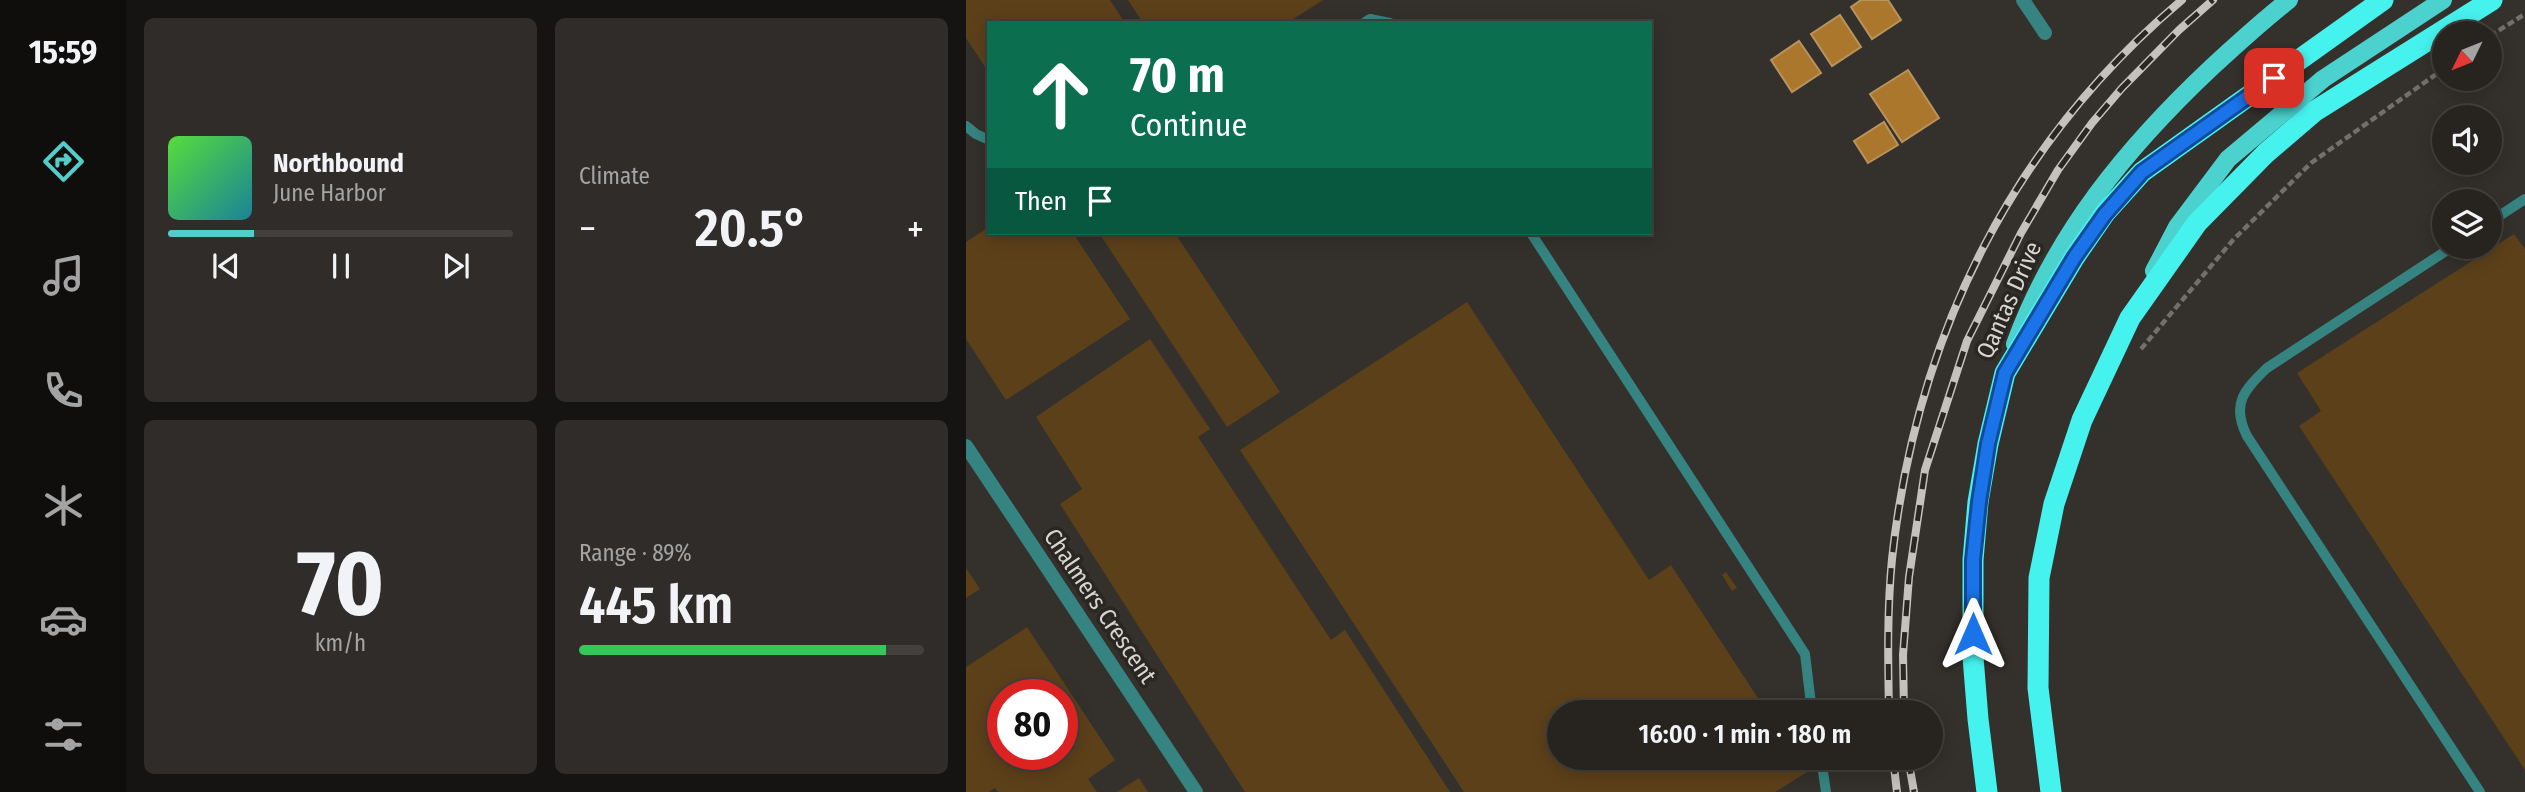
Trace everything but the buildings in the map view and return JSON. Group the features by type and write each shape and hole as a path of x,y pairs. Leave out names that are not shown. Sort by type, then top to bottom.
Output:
{"highway":[{"path":"2005,373 2074,258 2105,214 2142,172 2382,0"},
{"path":"2051,792 2038,688 2039,578 2054,504 2081,420 2130,318 2197,223 2266,153 2315,111 2492,0"},
{"name":"Qantas Drive","path":"1987,792 1973,657 1973,560 1988,444 2005,373"}],"main road":[{"name":"Qantas Drive","path":"2005,373 2034,298 2088,204 2129,151 2181,96 2288,0"},
{"path":"2130,318 2177,227 2228,159 2323,79 2443,0"}],"street":[{"path":"2023,0 2045,33"},
{"name":"Chalmers Crescent","path":"966,446 1196,792"}],"lane":[{"path":"966,126 987,139"},
{"path":"2502,214 2525,199"},
{"path":"1532,235 1805,654 1811,700"},
{"path":"2434,259 2267,368 2244,392 2240,414 2247,436 2480,792"},
{"path":"1823,770 1826,792"}],"path":[{"path":"2502,28 2525,14"},
{"path":"2139,352 2233,240 2311,163 2432,77"}],"shaded area":[{"path":"1861,0 1888,0 1901,20 1872,39 1851,7"},
{"path":"1840,15 1861,47 1832,66 1811,34"},
{"path":"1799,41 1821,73 1792,92 1771,60"},
{"path":"1908,70 1939,118 1902,142 1870,94"},
{"path":"1884,122 1898,145 1868,163 1854,141"}],"railway":[{"path":"1889,700 1890,578 1904,477 1923,398 1949,323 1982,250 2021,182 2068,117 2121,56 2182,0"},
{"path":"1904,700 1903,655 1909,577 1925,470 1967,341 2021,233 2058,170 2092,123 2122,88 2213,0"},
{"path":"1894,770 1897,792"},
{"path":"1910,770 1914,792"}],"route":[{"path":"1973,634 1973,560 1979,502 1994,412 2005,373 2074,258 2105,214 2142,172 2274,78"}]}
